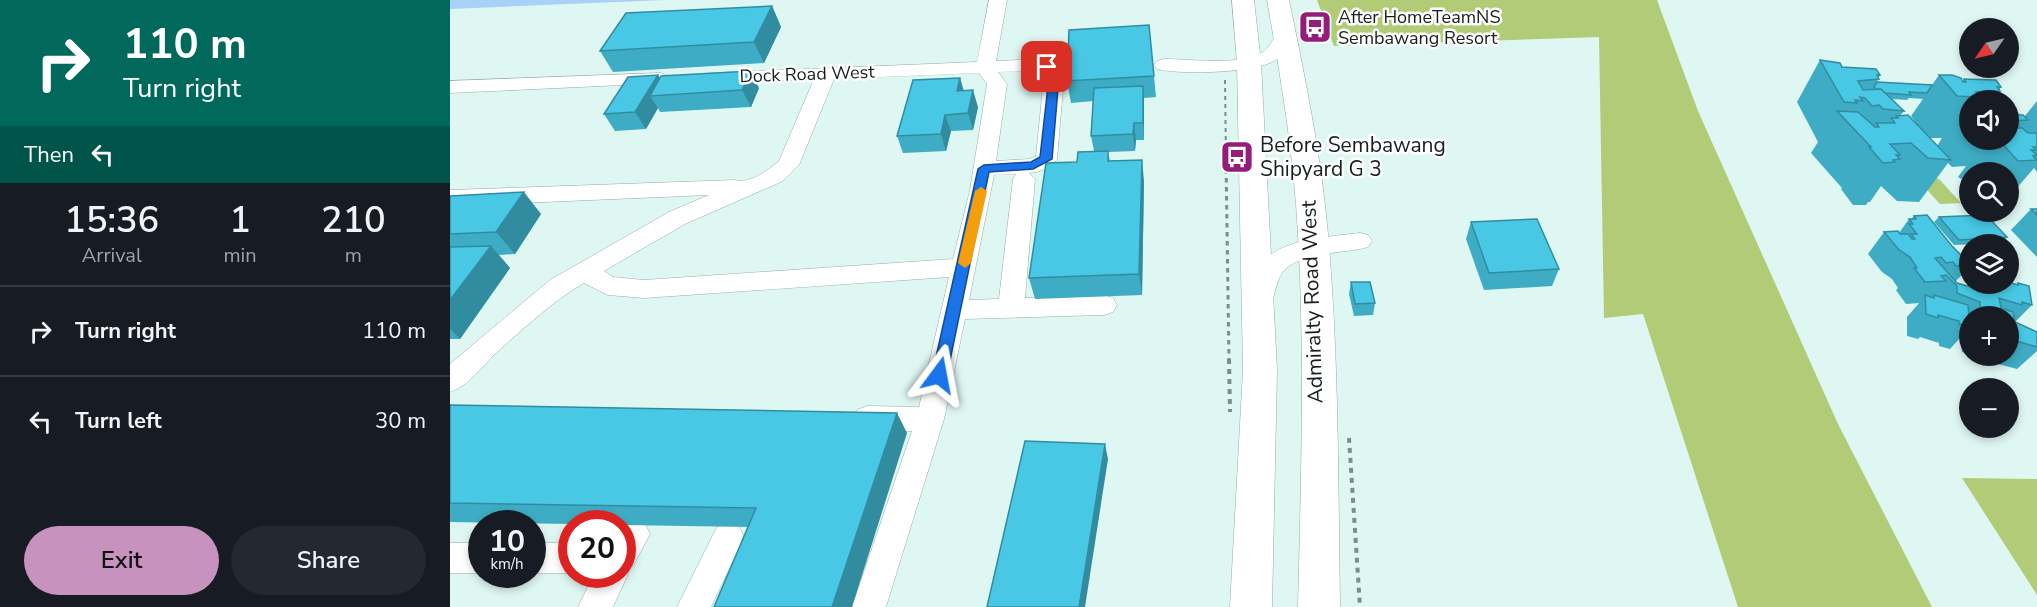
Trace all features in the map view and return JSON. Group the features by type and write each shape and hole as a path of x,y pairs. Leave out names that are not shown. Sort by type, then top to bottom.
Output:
{"main road":[{"path":"1243,0 1237,63 1258,305 1260,370 1251,607"},
{"name":"Admiralty Road West","path":"1278,0 1297,98 1313,250 1319,607"}],"lane":[{"path":"869,607 930,418 983,178 997,84 985,68 998,0"},
{"path":"1164,65 1237,63 1266,58 1275,51 1285,35"},
{"path":"1237,63 1266,68 1277,75 1297,98"},
{"name":"Dock Road West","path":"697,78 1041,65 1051,70 1054,77 1046,159 1033,166 983,178"},
{"path":"450,381 487,346 559,286 677,218 775,177 788,165 826,73"},
{"path":"450,87 673,79"},
{"path":"983,178 1024,179 1065,173"},
{"path":"1011,308 1024,179"},
{"path":"450,198 754,187"},
{"path":"1258,305 1267,278 1277,263 1296,254 1360,241"},
{"path":"585,271 608,286 644,289 964,267"},
{"path":"954,310 1104,304"},
{"path":"846,418 930,418"},
{"path":"694,607 728,537"},
{"path":"450,558 468,558"},
{"path":"596,607 605,588"}],"path":[{"path":"1230,417 1237,63"}],"green space":[{"path":"1317,0 1657,0 1698,111 1838,424 1932,607 1738,607 1643,314 1604,318 1599,37 1334,46"},
{"path":"1931,176 1939,179 1959,203 1940,204 1918,180"},
{"path":"1962,478 2037,479 2037,595"}],"water":[{"path":"450,0 665,0 450,9"}],"building":[{"path":"772,6 754,42 600,51 626,13"},
{"path":"1149,25 1154,76 1067,81 1069,30"},
{"path":"1820,60 1840,63 1842,67 1876,69 1880,75 1877,75 1879,79 1858,81 1863,90 1881,89 1904,111 1883,109 1879,105 1872,106 1865,98 1860,97 1863,101 1844,102"},
{"path":"751,71 742,90 650,96 661,76"},
{"path":"658,75 635,112 604,114 628,77"},
{"path":"1939,75 1952,75 1961,78 1963,82 1966,82 1964,79 1996,80 2001,87 1997,87 1999,90 1959,90 1959,96"},
{"path":"960,78 957,91 973,90 968,113 945,115 941,134 897,136 913,80"},
{"path":"1877,82 1932,85 1927,93 1909,92 1911,95 1885,93 1874,87"},
{"path":"1143,86 1143,123 1134,123 1133,134 1091,136 1094,88"},
{"path":"1837,111 1858,112 1875,127 1879,127 1876,123 1895,123 1891,118 1908,115 1951,160 1928,158 1911,143 1890,144 1900,155 1896,155 1900,159 1883,163"},
{"path":"2019,115 2023,115 2028,120 2019,120"},
{"path":"2019,128 2028,133 2037,133 2037,147 2033,147 2036,150 2031,150 2037,155 2033,156 2037,160 2018,161 2008,150 2019,150"},
{"path":"1108,151 1108,161 1142,160 1139,274 1029,278 1046,163 1077,162 1078,152"},
{"path":"524,192 496,232 450,234 450,196"},
{"path":"1927,215 1959,253 1959,266 1953,262 1946,263 1941,257 1935,258 1959,284 1959,294 1957,286 1946,275 1941,276 1946,281 1925,282 1914,268 1917,268 1910,257 1899,250 1884,232 1898,231 1900,234 1908,234 1915,239 1911,234 1917,234 1909,224 1913,224 1909,219 1916,219 1914,216"},
{"path":"1959,216 1959,222 1993,222 2004,234 1959,234 1959,240 1939,217"},
{"path":"1537,219 1559,269 1489,273 1471,222"},
{"path":"491,246 450,300 450,247"},
{"path":"1351,282 1370,282 1375,303 1355,304"},
{"path":"2019,283 2029,286 2032,305 2022,302 2022,305 1999,298 2001,306 1980,306 1980,302 1960,294 2019,294"},
{"path":"1925,295 1934,298 1934,295 1968,305 1959,306 1959,321 1926,314"},
{"path":"2019,324 2037,332 2037,347 2019,342"},
{"path":"450,405 897,413 832,607 714,607 756,508 450,503"},
{"path":"1025,441 1105,444 1079,607 987,607"}],"slow traffic":[{"path":"965,263 981,191"}],"place":[{"name":"After HomeTeamNS Sembawang Resort","path":"1315,27"},
{"name":"Before Sembawang Shipyard G 3","path":"1237,157"}],"route":[{"path":"939,375 984,169 1033,166 1041,164 1046,159 1054,77 1047,67"}]}
